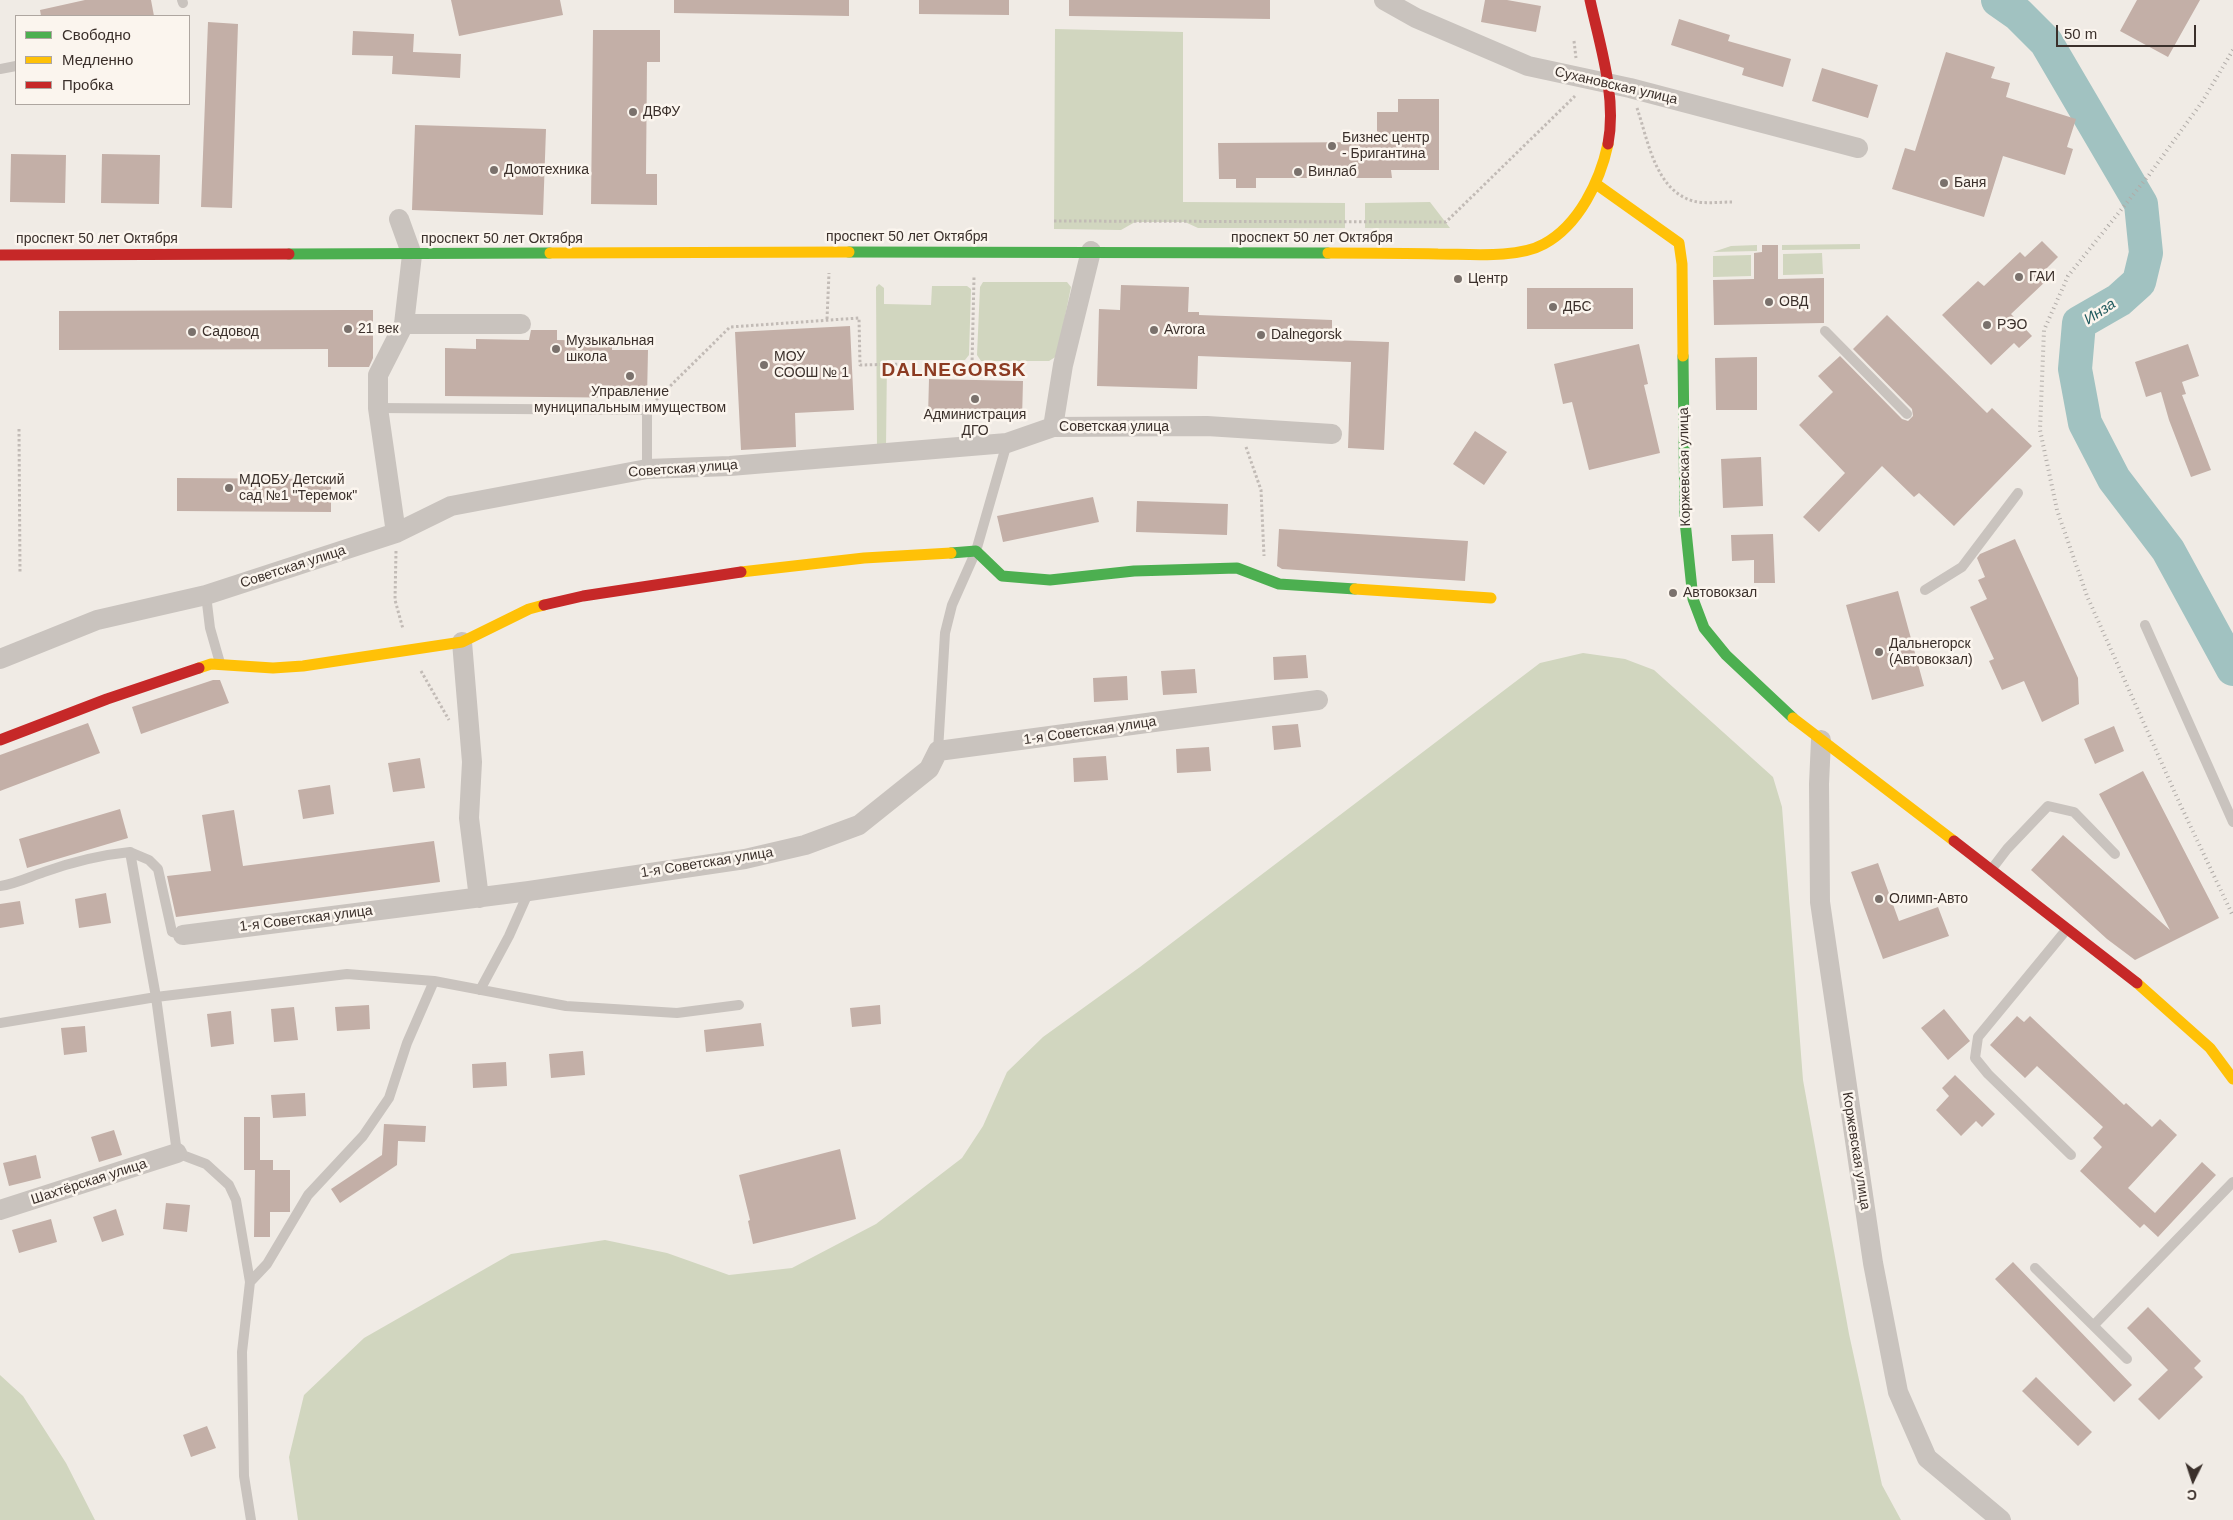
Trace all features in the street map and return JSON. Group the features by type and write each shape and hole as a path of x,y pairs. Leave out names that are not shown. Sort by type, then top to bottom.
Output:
{"street":[{"name":"Сухановская улица","path":"1384,0 1416,18 1528,66 1577,76 1608,85 1630,88 1858,148"},
{"name":"проспект 50 лет Октября","path":"0,255 1091,251 1344,254 1516,252 1540,246 1570,223 1596,184 1611,131 1608,85 1590,0"},
{"name":"Коржевская улица","path":"1596,184 1679,243 1682,264 1685,521 1693,599 1704,628 1740,668 1782,709 2125,972 2210,1048 2233,1079"},
{"path":"396,533 378,408 378,375 404,324 412,254 399,219"},
{"path":"1053,427 1063,365 1091,251"},
{"path":"404,324 521,324"},
{"name":"Советская улица","path":"0,659 97,620 206,595 396,533 451,506 647,469 749,464 1007,443 1053,427 1207,426 1332,434"},
{"path":"0,740 107,699 211,664 273,668 303,666 462,642 529,609 583,596 749,571 864,558 976,551 1002,576 1050,580 1134,571 1237,568 1279,584 1491,598"},
{"path":"462,642 472,762 469,818 479,898"},
{"name":"1-я Советская улица","path":"183,935 529,892 745,859 805,845 859,825 929,769 938,751 1318,700"},
{"name":"Коржевская улица","path":"1821,740 1819,784 1820,902 1873,1263 1898,1392 1927,1458 2001,1520"},
{"name":"Шахтёрская улица","path":"0,1210 177,1153"}],"lane":[{"path":"0,69 15,66"},
{"path":"1825,331 1907,414"},
{"path":"378,408 647,410 647,469"},
{"path":"938,751 945,633 952,605 976,551 1007,443"},
{"path":"1925,590 1962,566 2018,493"},
{"path":"206,595 210,628 221,664"},
{"path":"2146,625 2233,822"},
{"path":"1992,870 2007,849 2048,806 2074,812 2115,854"},
{"path":"130,852 156,998 177,1153 206,1164 228,1185 236,1200 250,1282 242,1352 244,1476 251,1520"},
{"path":"0,886 14,884 75,861 130,852 149,860 158,869 172,932 183,935"},
{"path":"480,990 529,892"},
{"path":"2068,928 1978,1037 1975,1058 1988,1074 2071,1155"},
{"path":"0,1023 156,998 347,974 434,981 566,1006 677,1013 739,1005"},
{"path":"250,1282 266,1264 308,1195 363,1136 390,1098 407,1043 434,981"},
{"path":"2094,1325 2233,1182"},
{"path":"2035,1268 2128,1359"}],"path":[{"path":"1054,221 1446,222 1575,95 1577,76 1574,38"},
{"path":"1630,88 1652,156 1670,188 1693,201 1732,202"},
{"path":"827,319 830,252"},
{"path":"972,365 974,277"},
{"path":"647,410 730,327 859,318 860,365 903,364"},
{"path":"1240,428 1261,490 1266,579"},
{"path":"19,429 20,573"}],"green space":[{"path":"1055,29 1183,32 1183,202 1345,203 1345,228 1198,228 1185,222 1135,222 1121,230 1054,229"},
{"path":"1430,202 1450,228 1365,228 1365,203"},
{"path":"1860,244 1860,249 1782,250 1782,245"},
{"path":"1757,245 1757,251 1713,252 1731,246"},
{"path":"1822,253 1823,274 1783,275 1783,254"},
{"path":"1751,255 1751,276 1713,277 1713,256"},
{"path":"983,282 1067,282 1071,287 1057,356 1049,361 981,361 977,355 980,287"},
{"path":"879,284 884,288 884,304 931,305 932,286 967,286 971,289 969,355 965,360 887,360 886,447 877,448 876,287"},
{"path":"1583,653 1625,659 1654,670 1773,777 1782,807 1803,1080 1849,1334 1882,1485 1901,1520 298,1520 289,1457 304,1395 364,1338 511,1254 605,1240 667,1253 729,1275 792,1268 876,1224 962,1158 983,1126 1007,1072 1043,1037 1140,967 1540,663"},
{"path":"0,1375 23,1396 66,1463 95,1520 0,1520"}],"building":[{"path":"85,0 151,0 154,15 41,15 40,10"},
{"path":"451,0 560,0 563,15 459,36"},
{"path":"674,0 849,0 849,16 674,13"},
{"path":"919,0 1009,0 1009,15 919,14"},
{"path":"1069,0 1270,0 1270,19 1069,16"},
{"path":"1485,0 1507,0 1541,6 1536,32 1481,22"},
{"path":"2137,0 2200,0 2168,57 2120,31"},
{"path":"1679,19 1730,35 1728,41 1791,59 1783,87 1742,75 1744,68 1671,45"},
{"path":"208,22 238,24 232,208 201,207"},
{"path":"593,30 660,30 660,62 647,62 646,174 657,174 657,205 591,204"},
{"path":"353,31 414,34 413,52 461,54 460,78 392,74 393,56 352,55"},
{"path":"1946,52 1995,67 1991,78 2010,83 2006,97 2076,119 2067,147 2073,149 2065,175 2003,156 1984,217 1892,189 1905,148 1915,151"},
{"path":"1822,68 1878,85 1868,118 1812,101"},
{"path":"1398,99 1439,99 1439,170 1391,170 1392,178 1256,178 1256,188 1236,188 1236,179 1219,179 1218,143 1377,142 1377,112 1398,112"},
{"path":"415,125 546,129 543,215 412,210"},
{"path":"11,154 66,155 65,203 10,202"},
{"path":"102,154 160,155 159,204 101,203"},
{"path":"2042,241 2058,257 2041,274 2047,280 2011,314 2032,336 2019,348 2014,343 1991,365 1942,315 1978,281 1984,286 2020,252 2025,257"},
{"name":"ОВД","path":"1762,245 1778,245 1778,279 1824,278 1824,323 1714,325 1713,280 1754,279 1754,253 1762,252"},
{"path":"1121,285 1189,287 1188,312 1199,312 1199,315 1332,320 1332,340 1389,342 1384,450 1348,448 1351,362 1198,356 1197,389 1097,386 1099,309 1120,310"},
{"path":"1527,288 1633,288 1633,329 1527,329"},
{"path":"373,310 373,358 369,367 328,367 328,349 59,350 59,311"},
{"path":"1887,315 1987,413 1992,408 2032,446 1954,526 1919,493 1914,497 1882,466 1819,532 1803,517 1845,473 1799,425 1833,392 1818,376 1840,356 1902,419 1908,421 1913,416 1912,409 1853,349"},
{"path":"850,326 854,410 795,413 796,447 741,450 735,332"},
{"path":"531,330 557,330 557,340 612,341 612,350 648,350 647,398 445,396 445,348 476,349 476,339 529,340"},
{"path":"1639,344 1648,384 1644,385 1660,453 1589,470 1572,402 1563,404 1554,364"},
{"path":"2188,344 2199,376 2182,382 2186,394 2182,395 2211,470 2191,477 2169,420 2161,392 2146,397 2135,362"},
{"path":"1757,357 1757,410 1716,410 1715,358"},
{"name":"Администрация ДГО","path":"929,379 1023,381 1022,419 928,417"},
{"path":"1475,431 1507,452 1484,485 1453,464"},
{"path":"1761,457 1763,506 1723,508 1721,459"},
{"path":"177,478 331,479 331,512 177,511"},
{"path":"1093,497 1099,522 1003,542 997,516"},
{"path":"1137,501 1228,504 1227,535 1136,532"},
{"path":"1279,529 1468,541 1465,581 1282,569 1277,566"},
{"path":"1773,534 1775,583 1754,583 1754,560 1732,561 1731,535"},
{"path":"2015,539 2078,678 2079,704 2042,722 2024,681 2002,690 1989,661 1994,659 1970,607 1987,599 1978,580 1985,577 1977,558 1980,554"},
{"path":"1898,591 1924,686 1872,700 1846,605"},
{"path":"1306,655 1308,678 1274,680 1273,657"},
{"path":"1195,669 1197,693 1163,695 1161,671"},
{"path":"1127,676 1128,700 1094,702 1093,678"},
{"path":"213,680 220,680 229,703 141,734 132,707"},
{"path":"88,723 100,753 0,791 0,755"},
{"path":"1298,724 1301,747 1274,750 1272,726"},
{"path":"2114,726 2124,751 2095,764 2084,739"},
{"path":"1209,747 1211,771 1177,773 1176,749"},
{"path":"1106,756 1108,780 1074,782 1073,758"},
{"path":"420,758 425,788 393,792 388,763"},
{"path":"2143,771 2219,918 2135,960 2107,939 2031,870 2063,835 2170,930 2099,794"},
{"path":"330,785 334,814 303,819 298,790"},
{"path":"120,809 128,838 27,868 19,839"},
{"path":"234,810 243,866 434,841 440,882 176,917 167,876 211,871 202,815"},
{"path":"1878,863 1899,921 1938,907 1949,936 1883,959 1851,872"},
{"path":"106,893 111,923 79,928 75,899"},
{"path":"20,901 24,924 0,928 0,904"},
{"path":"369,1005 370,1029 337,1031 335,1007"},
{"path":"880,1005 881,1024 852,1027 850,1008"},
{"path":"294,1007 298,1040 274,1042 271,1009"},
{"path":"1944,1009 1970,1041 1948,1060 1921,1028"},
{"path":"231,1011 234,1044 211,1047 207,1014"},
{"path":"2017,1016 2024,1022 2030,1016 2124,1105 2126,1103 2152,1127 2160,1119 2177,1135 2128,1188 2155,1213 2202,1162 2216,1175 2158,1237 2144,1224 2140,1228 2080,1171 2102,1147 2093,1138 2103,1127 2037,1066 2025,1078 1990,1045"},
{"path":"761,1023 764,1046 706,1052 704,1030"},
{"path":"85,1026 87,1052 64,1055 61,1028"},
{"path":"583,1051 585,1075 551,1078 549,1054"},
{"path":"506,1062 507,1086 473,1088 472,1064"},
{"path":"1955,1075 1995,1114 1982,1127 1976,1121 1961,1136 1936,1110 1949,1096 1942,1088"},
{"path":"305,1093 306,1116 273,1118 271,1095"},
{"path":"244,1117 260,1117 260,1160 273,1160 273,1170 290,1170 290,1212 270,1212 270,1237 254,1237 255,1170 244,1170"},
{"path":"384,1124 426,1126 425,1142 398,1141 397,1165 340,1203 331,1189 382,1155"},
{"path":"114,1130 122,1155 99,1162 91,1137"},
{"path":"840,1149 856,1219 753,1244 748,1221 750,1220 739,1175"},
{"path":"36,1155 41,1178 9,1186 3,1163"},
{"path":"166,1203 190,1205 187,1232 163,1229"},
{"path":"116,1209 124,1235 102,1242 93,1217"},
{"path":"51,1219 57,1242 19,1253 12,1230"},
{"path":"2013,1262 2132,1385 2114,1402 1995,1279"},
{"path":"2148,1307 2201,1361 2194,1368 2203,1377 2159,1420 2138,1399 2168,1370 2127,1328"},
{"path":"2036,1377 2092,1432 2078,1446 2022,1391"},
{"path":"207,1426 216,1448 191,1457 183,1435"}],"waterway":[{"name":"Инза","path":"1998,0 2018,14 2046,42 2141,204 2146,253 2139,282 2119,300 2079,323 2075,369 2085,423 2114,479 2168,550 2233,669"}],"railway":[{"path":"2233,50 2202,102 2149,175 2068,276 2044,330 2040,430 2057,510 2087,596 2180,804 2233,916"}],"traffic: fast":[{"path":"849,252 1328,253"},
{"path":"289,254 550,253"},
{"path":"1683,356 1685,521 1693,599 1704,628 1726,655 1793,718"},
{"path":"951,553 976,551 1002,576 1050,580 1134,571 1237,568 1279,584 1355,589"}],"traffic: slow":[{"path":"1328,253 1492,255 1533,249 1556,236 1578,214 1600,173 1608,144"},
{"path":"1596,184 1679,243 1682,264 1683,356"},
{"path":"550,253 849,252"},
{"path":"741,572 864,558 951,553"},
{"path":"1355,589 1491,598"},
{"path":"199,668 211,664 273,668 303,666 462,642 529,609 544,605"},
{"path":"1793,718 1954,841"},
{"path":"2137,983 2210,1048 2233,1079"}],"traffic: jam":[{"path":"1590,0 1609,90 1610,126 1608,144"},
{"path":"0,255 289,254"},
{"path":"544,605 583,596 741,572"},
{"path":"0,740 107,699 199,668"},
{"path":"1954,841 2137,983"}],"place":[{"name":"ДВФУ","path":"633,112"},
{"name":"Бизнес центр - Бригантина","path":"1332,146"},
{"name":"Домотехника","path":"494,170"},
{"name":"Винлаб","path":"1298,172"},
{"name":"Баня","path":"1944,183"},
{"name":"ГАИ","path":"2019,277"},
{"name":"Центр","path":"1458,279"},
{"name":"ОВД","path":"1769,302"},
{"name":"ДБС","path":"1553,307"},
{"name":"РЭО","path":"1987,325"},
{"name":"21 век","path":"348,329"},
{"name":"Avrora","path":"1154,330"},
{"name":"Садовод","path":"192,332"},
{"name":"Dalnegorsk","path":"1261,335"},
{"name":"Музыкальная школа","path":"556,349"},
{"name":"МОУ СООШ № 1","path":"764,365"},
{"name":"Управление муниципальным имуществом","path":"630,376"},
{"name":"Администрация ДГО","path":"975,399"},
{"name":"МДОБУ Детский сад №1 \"Теремок\"","path":"229,488"},
{"name":"Автовокзал","path":"1673,593"},
{"name":"Дальнегорск (Автовокзал)","path":"1879,652"},
{"name":"Олимп-Авто","path":"1879,899"}],"district":[{"name":"DALNEGORSK","path":"954,371"}]}
